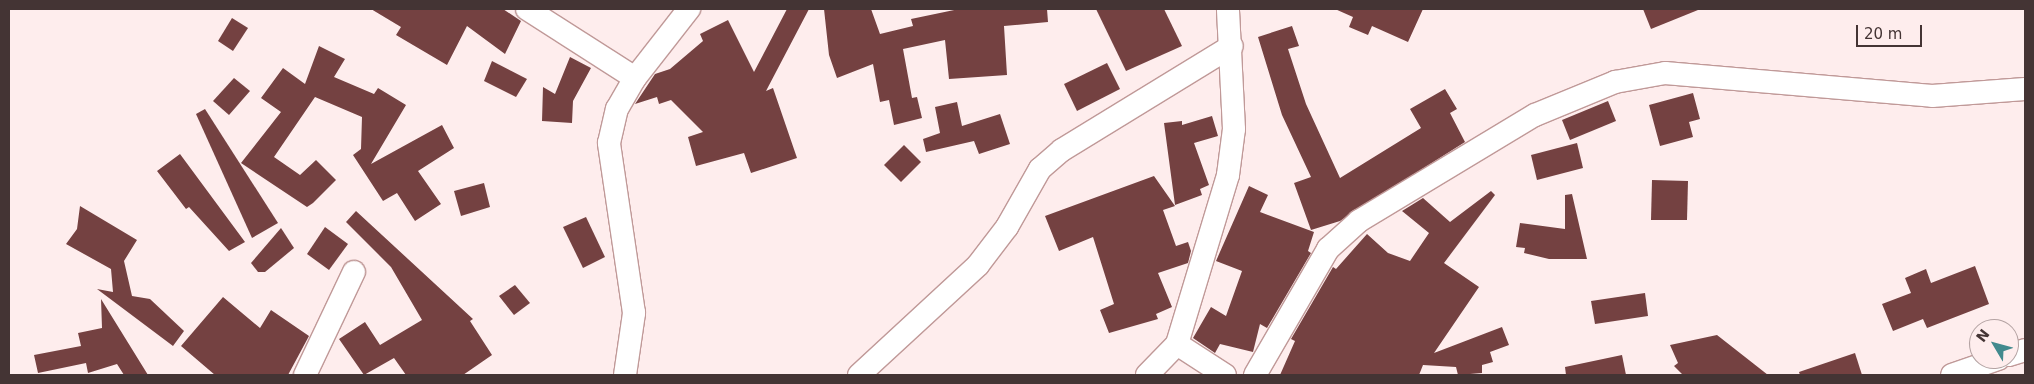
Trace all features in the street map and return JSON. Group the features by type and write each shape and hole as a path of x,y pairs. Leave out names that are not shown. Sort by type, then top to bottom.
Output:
{"street":[{"path":"526,9 635,78"},
{"path":"625,375 634,313 608,143 616,110 635,78 689,9"},
{"path":"1147,375 1177,344 1228,175 1234,129 1232,46 1228,9"},
{"path":"859,375 978,265 1007,227 1040,169 1062,150 1232,46"},
{"path":"1255,375 1328,249 1359,221 1535,115 1614,82 1664,74 1932,96 2025,89"},
{"path":"305,375 354,272"},
{"path":"1177,344 1225,375"},
{"path":"1952,375 1969,369"}],"building":[{"path":"371,9 503,9 521,21 505,54 467,26 447,65 396,35 401,27"},
{"path":"787,9 809,9 766,91 773,88 797,158 751,173 744,153 696,166 688,137 703,132 671,100 659,104 657,97 635,104 655,74 670,69 703,41 700,34 728,20 754,72"},
{"path":"824,9 871,9 880,34 913,26 911,19 959,9 1047,9 1048,22 1004,26 1007,75 949,79 945,40 903,49 912,98 917,97 922,118 894,125 889,100 880,102 873,64 837,78 829,55"},
{"path":"1096,9 1164,9 1182,46 1126,71"},
{"path":"1335,9 1423,9 1408,42 1372,26 1368,35 1349,27 1353,17"},
{"path":"1643,9 1698,9 1698,10 1651,29"},
{"path":"232,18 248,28 233,51 218,41"},
{"path":"1292,26 1299,46 1288,49 1306,104 1340,178 1421,128 1410,109 1445,89 1457,109 1450,113 1465,142 1340,221 1311,230 1294,183 1311,177 1282,115 1258,37"},
{"path":"319,46 345,59 334,77 374,94 378,88 406,105 371,164 442,125 454,148 418,171 441,204 415,221 397,193 383,201 353,155 361,149 362,117 315,97 274,157 300,175 316,160 336,180 313,203 307,207 241,163 281,112 261,98 283,68 305,84"},
{"path":"570,57 591,68 573,101 572,123 542,121 543,87 555,94"},
{"path":"492,61 527,79 516,97 484,81"},
{"path":"1107,63 1120,89 1077,111 1064,84"},
{"path":"234,78 250,91 229,115 213,101"},
{"path":"1693,93 1700,119 1689,122 1693,137 1660,146 1649,105"},
{"path":"1608,101 1616,121 1570,140 1562,120"},
{"path":"957,102 962,126 1000,114 1010,144 979,154 974,141 926,152 923,139 940,133 935,107"},
{"path":"205,109 278,223 252,238 196,114"},
{"path":"1212,116 1218,136 1194,143 1209,185 1200,189 1202,195 1175,205 1164,123 1182,121 1182,125"},
{"path":"1577,143 1583,168 1537,180 1531,155"},
{"path":"904,145 921,162 901,182 884,165"},
{"path":"180,154 245,242 229,251 189,207 186,209 157,171"},
{"path":"1154,176 1175,206 1163,210 1176,246 1188,242 1191,251 1188,263 1158,273 1172,307 1156,314 1158,319 1109,333 1100,310 1114,304 1093,237 1059,251 1045,216"},
{"path":"1652,180 1688,181 1687,220 1651,220"},
{"path":"484,183 490,207 461,216 454,191"},
{"path":"1249,186 1268,195 1260,212 1314,232 1308,251 1311,253 1267,328 1260,324 1253,352 1220,344 1215,353 1193,338 1211,307 1226,316 1242,271 1216,261"},
{"path":"1491,191 1495,195 1444,263 1479,287 1434,353 1502,327 1509,345 1490,352 1493,362 1482,365 1482,373 1458,375 1456,367 1423,365 1419,375 1280,375 1295,341 1291,339 1333,267 1336,269 1367,234 1388,253 1410,261 1429,233 1402,211 1423,198 1450,222"},
{"path":"1572,194 1587,259 1549,259 1524,253 1525,248 1516,247 1520,223 1565,229 1565,195"},
{"path":"80,206 137,240 124,261 132,296 150,299 184,331 173,346 97,289 113,292 111,269 66,244 77,229"},
{"path":"356,211 473,319 470,321 492,355 463,375 406,375 394,358 364,375 339,339 365,322 380,345 422,320 391,267 346,222"},
{"path":"586,217 605,257 583,268 563,227"},
{"path":"325,227 348,244 329,270 307,254"},
{"path":"281,228 294,248 265,272 258,272 251,263"},
{"path":"1975,266 1989,304 1927,328 1923,319 1893,331 1882,304 1911,293 1905,278 1926,269 1931,283"},
{"path":"515,285 530,303 514,315 499,296"},
{"path":"1645,293 1648,316 1595,324 1591,301"},
{"path":"223,297 260,328 271,310 309,336 288,375 215,375 181,346"},
{"path":"101,299 148,375 124,375 117,364 88,373 86,363 38,373 34,355 81,346 78,333 102,328"},
{"path":"1717,335 1768,375 1683,375 1674,366 1678,363 1670,345"},
{"path":"1855,353 1862,375 1800,375 1799,372"},
{"path":"1622,355 1626,375 1566,375 1565,367"}]}
